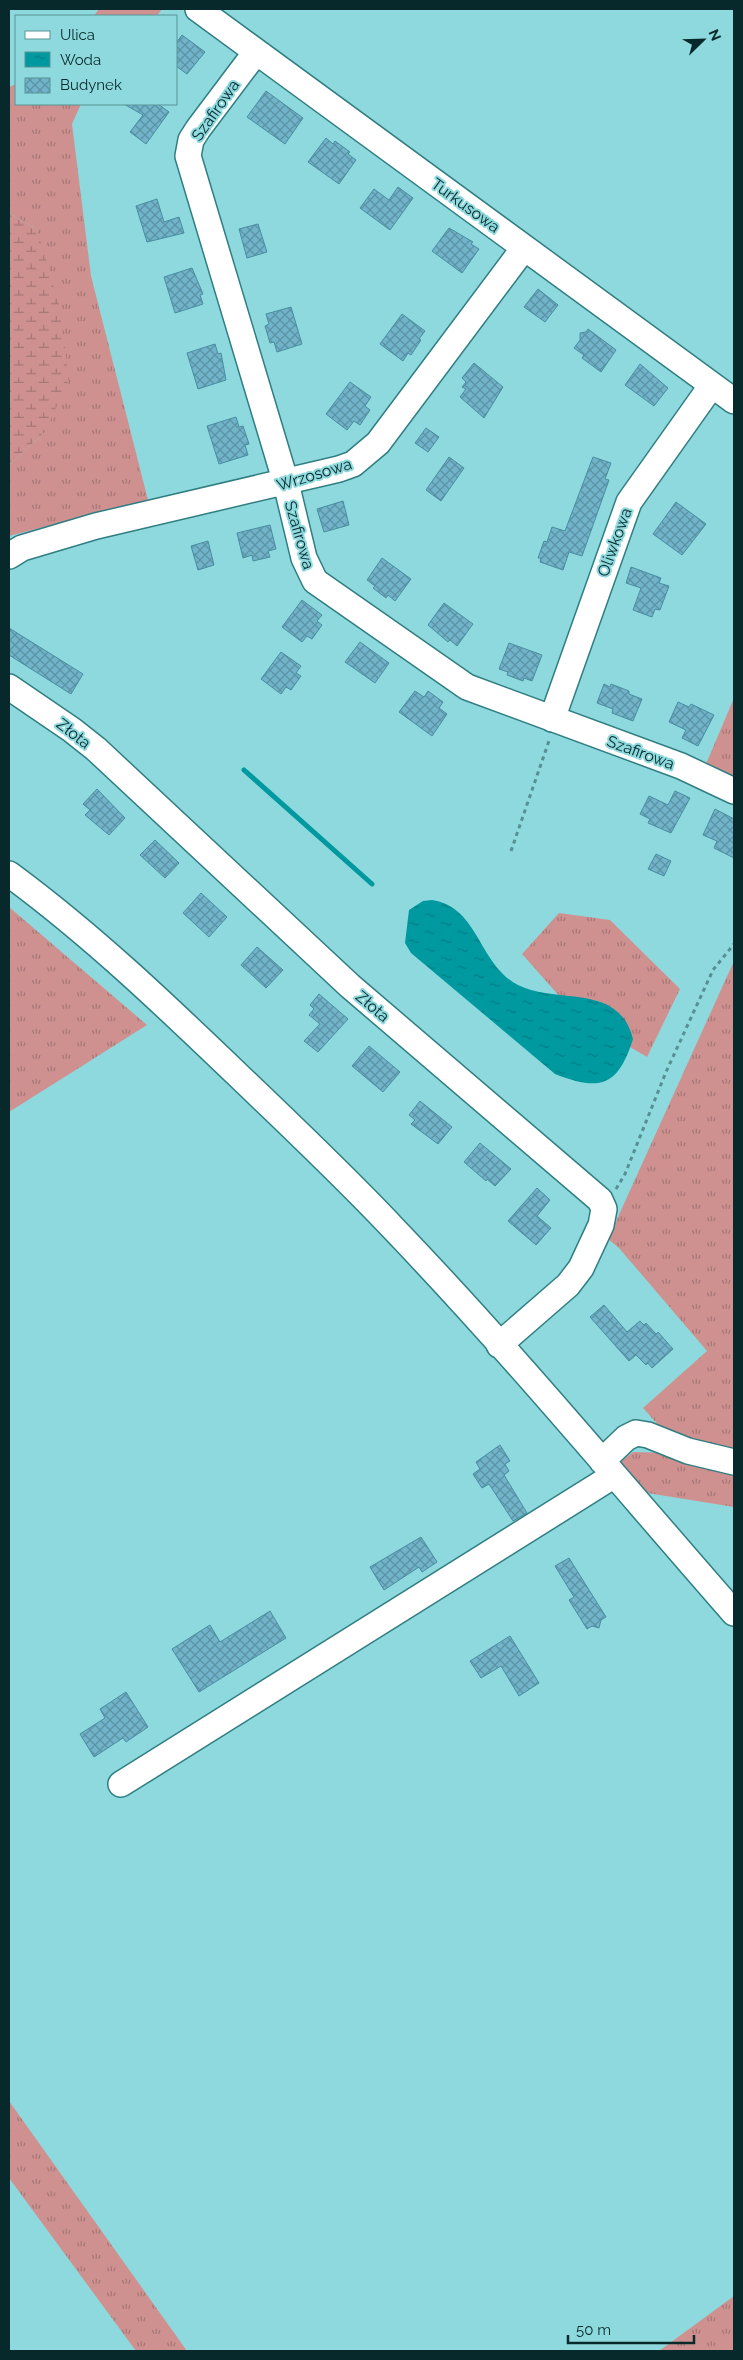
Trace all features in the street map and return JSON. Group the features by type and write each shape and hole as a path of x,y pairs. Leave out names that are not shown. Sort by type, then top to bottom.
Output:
{"street":[{"name":"Turkusowa","path":"198,9 734,401"},
{"name":"Szafirowa","path":"256,52 198,129 191,140 188,156 286,483 304,558 315,581 468,687 553,724 681,766 734,791"},
{"name":"Wrzosowa","path":"9,556 22,548 96,526 286,483 353,464 372,450 524,248"},
{"name":"Oliwkowa","path":"553,724 629,502 712,385"},
{"name":"Złota","path":"9,687 72,730 96,749 350,986 594,1194 604,1209"},
{"path":"9,874 98,945 229,1067 392,1226 608,1468 734,1613"},
{"path":"499,1345 568,1285 581,1268 601,1225 604,1209"},
{"path":"121,1784 608,1468 626,1438 636,1433 648,1435 688,1451 734,1462"}],"path":[{"path":"512,851 553,724"},
{"path":"604,1209 625,1174 666,1072 713,970 734,945"}],"green space":[{"path":"99,9 162,9 158,15 95,15"},
{"path":"15,84 15,105 81,105 72,124 91,276 148,500 9,536 9,465 45,432 37,229 9,213 9,87"},
{"path":"9,213 37,229 59,304 69,379 45,432 9,465"},
{"path":"734,698 734,778 706,764"},
{"path":"9,907 147,1025 9,1112"},
{"path":"559,913 610,920 680,989 647,1057 577,1016 522,954"},
{"path":"734,961 734,1454 669,1437 643,1408 707,1351 619,1248 608,1239"},
{"path":"633,1452 672,1453 734,1467 734,1507 641,1492 618,1464"},
{"path":"9,2101 187,2351 136,2351 9,2178"},
{"path":"734,2296 734,2351 659,2351"}],"water":[{"path":"432,900 448,905 460,913 494,964 505,976 518,985 534,991 585,998 601,1002 615,1009 626,1021 633,1039 621,1067 614,1075 606,1081 584,1083 555,1074 411,953 405,943 409,910 423,901"}],"building":[{"path":"182,35 205,52 187,74 178,67 178,40"},
{"path":"266,91 303,118 285,144 247,117"},
{"path":"126,105 159,105 169,112 146,144 130,132 143,115"},
{"path":"326,138 333,144 335,141 350,152 348,154 356,160 339,184 308,162"},
{"path":"398,187 413,198 390,230 360,208 374,189 389,200"},
{"path":"157,199 164,222 179,217 184,233 147,242 136,206"},
{"path":"258,224 267,252 247,258 239,229"},
{"path":"449,228 473,242 471,244 479,249 462,273 432,251"},
{"path":"192,268 203,294 200,295 203,304 175,313 164,277"},
{"path":"538,289 558,305 545,322 524,307"},
{"path":"291,307 302,344 277,352 274,342 270,343 265,326 269,324 266,314"},
{"path":"402,314 425,331 411,355 408,353 403,361 380,344"},
{"path":"588,329 616,350 601,372 582,358 584,355 574,348 580,340 580,333 586,332"},
{"path":"215,344 218,354 221,353 226,380 198,389 187,353"},
{"path":"474,363 503,387 484,418 460,397 466,389 462,387 466,382 462,378"},
{"path":"640,364 668,388 654,406 625,385"},
{"path":"350,382 371,397 365,406 370,410 360,425 354,421 347,430 326,414"},
{"path":"236,417 239,427 243,426 249,444 245,445 248,455 219,464 207,426"},
{"path":"426,428 439,437 428,452 415,443"},
{"path":"449,457 464,468 441,501 426,490"},
{"path":"593,457 611,463 605,479 609,480 582,556 569,552 563,570 540,562 541,558 538,558 544,541 547,542 552,527 565,531"},
{"path":"343,501 349,525 324,532 317,509"},
{"path":"676,502 706,524 682,555 653,534"},
{"path":"270,525 276,549 268,551 270,557 253,561 252,555 243,558 237,533"},
{"path":"208,541 214,565 198,570 191,546"},
{"path":"382,558 411,579 395,601 388,595 386,598 373,588 375,586 367,580"},
{"path":"631,567 661,578 659,583 669,586 660,610 655,609 652,617 633,610 641,588 626,583"},
{"path":"302,600 322,615 317,621 322,625 312,639 307,636 302,642 282,627"},
{"path":"444,603 473,624 457,646 450,640 448,642 428,625"},
{"path":"9,628 83,674 71,694 9,655"},
{"path":"360,642 389,663 375,683 345,662"},
{"path":"509,643 542,655 532,681 524,678 523,681 507,675 508,672 499,669"},
{"path":"281,652 301,666 296,673 301,676 291,690 286,687 281,694 261,679"},
{"path":"604,684 610,687 611,684 629,691 629,694 642,699 633,721 612,713 613,709 597,703"},
{"path":"415,691 424,697 428,691 443,702 439,708 447,714 432,736 399,712"},
{"path":"678,702 689,707 691,704 714,715 698,746 682,738 686,730 669,722"},
{"path":"97,789 125,818 109,835 85,815 90,810 83,804"},
{"path":"675,791 690,798 671,833 648,823 650,819 640,814 649,796 668,805"},
{"path":"715,809 734,819 734,858 714,848 717,841 703,835"},
{"path":"155,840 179,863 165,878 140,855"},
{"path":"656,854 671,861 664,876 648,869"},
{"path":"201,893 227,917 209,937 183,913"},
{"path":"257,947 283,970 266,988 241,965"},
{"path":"319,994 348,1019 318,1052 304,1041 320,1024 309,1015 314,1009 310,1005"},
{"path":"369,1046 400,1072 383,1092 352,1066"},
{"path":"420,1101 452,1127 438,1144 411,1124 415,1120 409,1115"},
{"path":"480,1143 511,1169 495,1186 487,1179 486,1181 464,1162"},
{"path":"537,1188 550,1200 537,1216 551,1228 536,1245 508,1221"},
{"path":"604,1305 627,1332 640,1321 644,1325 646,1323 656,1334 658,1332 673,1349 652,1368 636,1355 629,1361 590,1317"},
{"path":"500,1445 510,1461 505,1464 509,1471 504,1475 527,1513 513,1521 489,1484 482,1488 473,1474 480,1469 476,1462"},
{"path":"421,1537 437,1562 422,1572 419,1567 384,1590 370,1567"},
{"path":"569,1558 606,1617 601,1620 599,1628 592,1626 587,1629 569,1600 574,1597 555,1566"},
{"path":"270,1611 286,1638 199,1692 172,1649 210,1625 220,1642"},
{"path":"510,1636 539,1683 519,1696 501,1666 481,1678 470,1661"},
{"path":"126,1692 148,1727 126,1742 123,1738 94,1757 80,1734 105,1718 100,1709"}],"waterway":[{"path":"244,770 372,884"}]}
